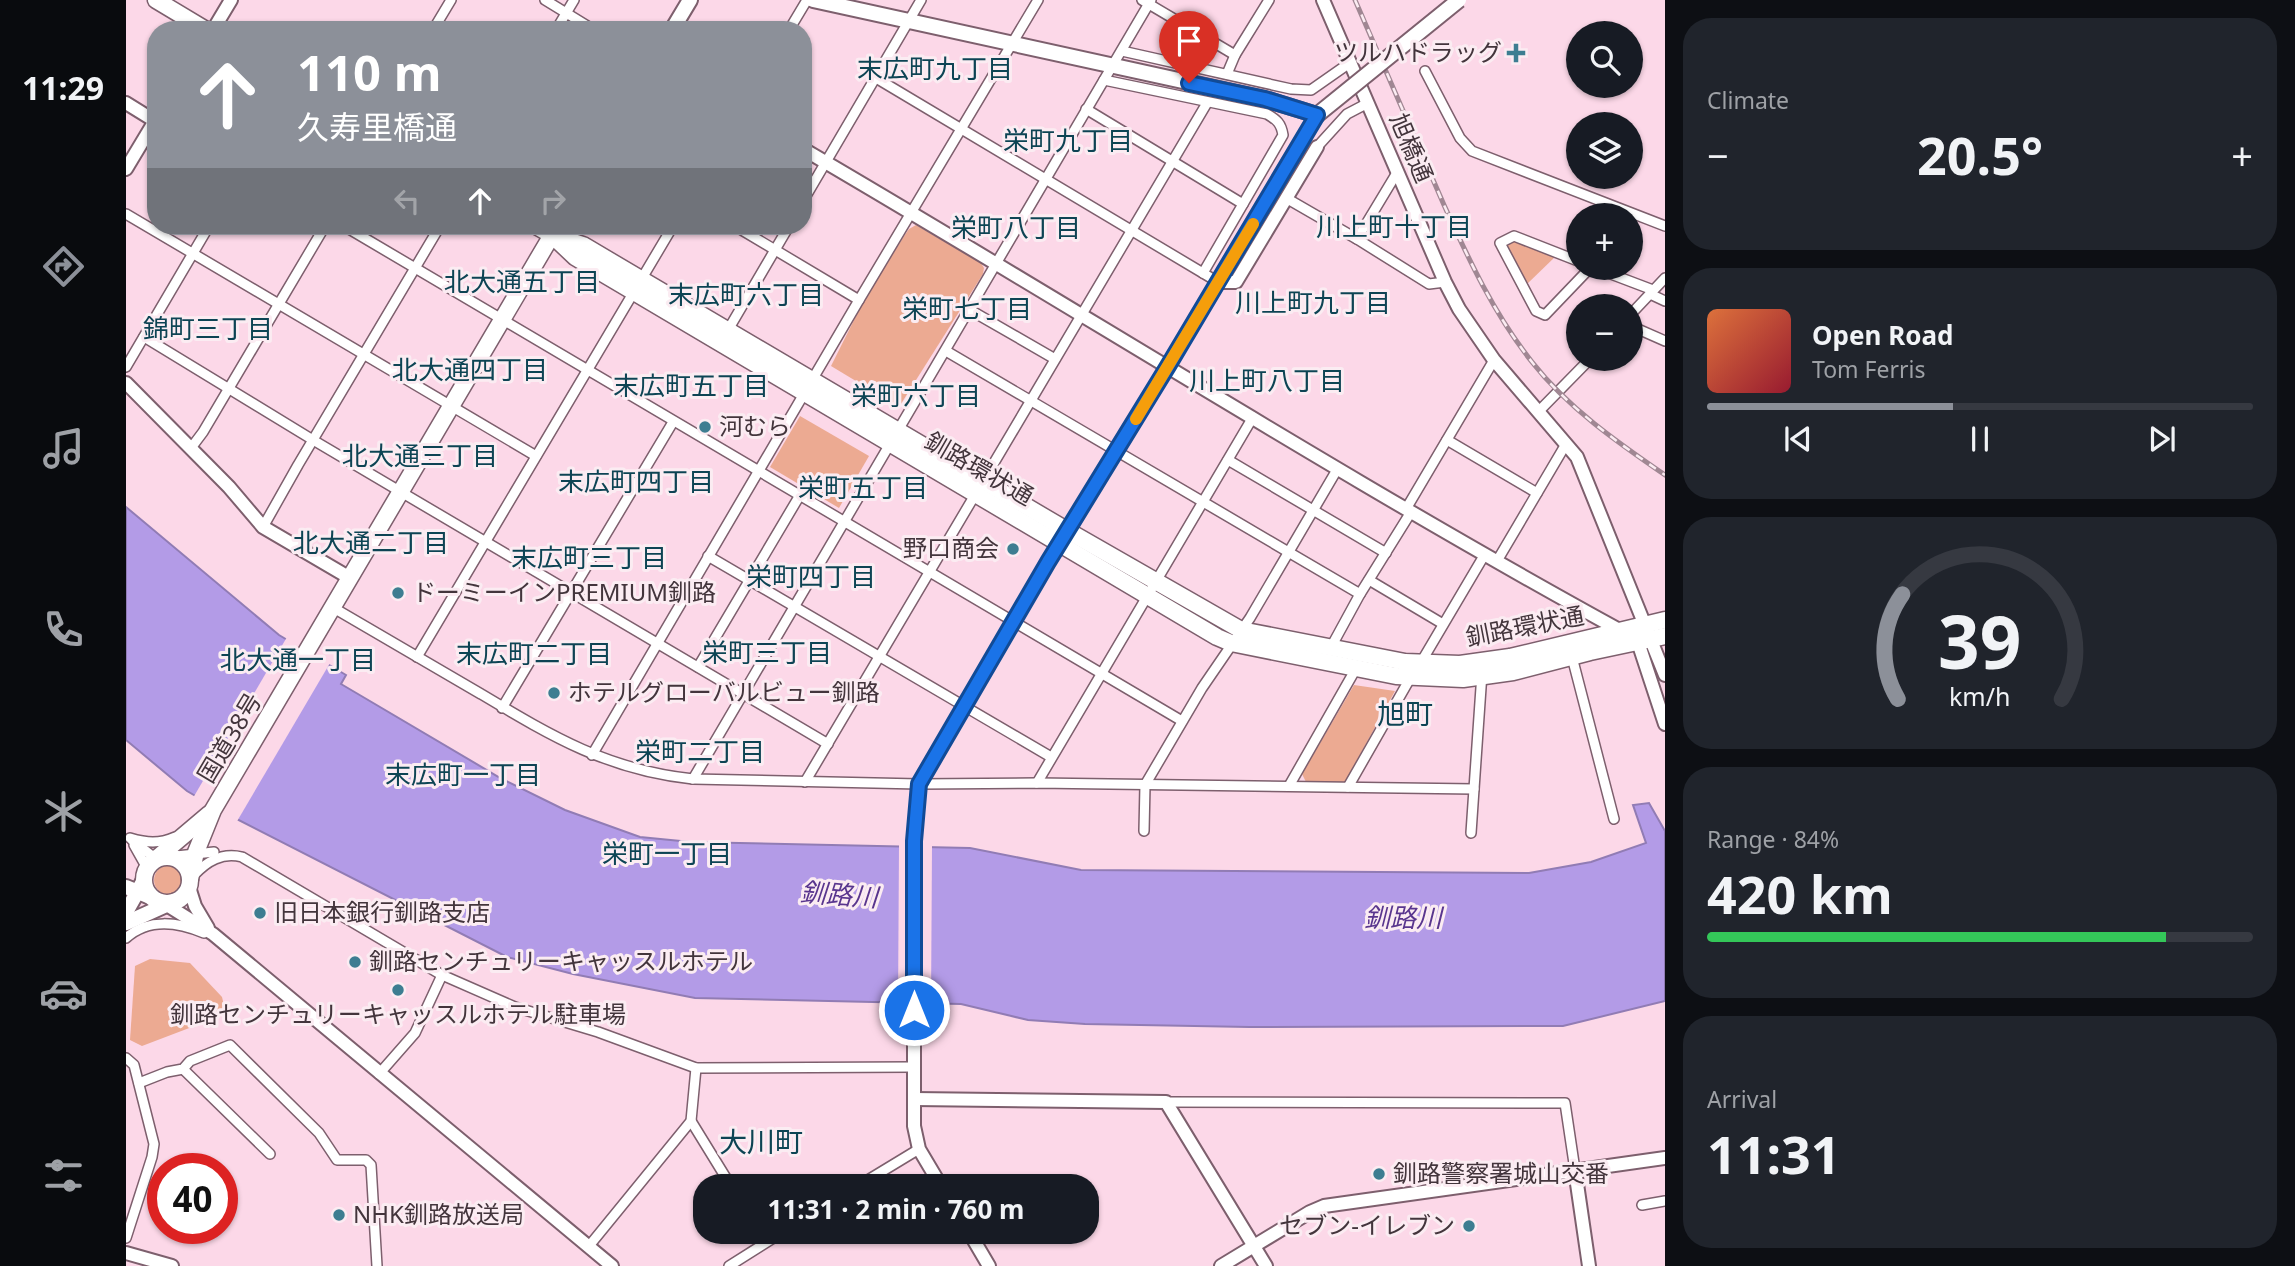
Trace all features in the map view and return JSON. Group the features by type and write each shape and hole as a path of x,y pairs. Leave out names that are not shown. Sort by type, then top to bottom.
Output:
{"highway":[{"path":"156,0 191,21"},
{"name":"国道38号","path":"149,870 197,830 213,810 552,235"},
{"name":"釧路環状通","path":"559,235 575,257 728,330 809,387"},
{"name":"釧路環状通","path":"637,285 1236,637 1360,661 1513,672 1650,635 1665,620"},
{"name":"釧路環状通","path":"1360,661 1410,678 1482,669 1510,657 1622,631 1650,635"},
{"name":"国道38号","path":"189,882 196,852 197,830"},
{"path":"180,861 189,872 189,882 181,898 165,902 145,888 149,870 180,861"}],"main road":[{"path":"678,21 690,0"},
{"path":"813,0 1265,99 1317,115 1459,0"},
{"path":"126,877 149,870"},
{"path":"126,912 149,870"},
{"path":"126,923 165,902"}],"street":[{"path":"218,21 231,0"},
{"path":"438,21 451,0"},
{"path":"545,0 579,21"},
{"path":"561,21 574,0"},
{"path":"794,21 807,0"},
{"path":"812,185 921,0"},
{"path":"592,755 1038,0"},
{"path":"1227,74 1235,55 1269,0"},
{"name":"旭橋通","path":"1323,0 1445,282 1459,309 1494,360 1577,457 1650,635"},
{"path":"693,779 1122,51 1147,1 1235,55"},
{"path":"1122,51 1291,89 1311,90 1351,62"},
{"path":"1425,71 1460,138 1472,151 1665,226"},
{"path":"876,78 1219,282 1236,282 1317,147 1347,114 1368,103"},
{"path":"1104,80 1267,114 1278,120 1282,127 1283,135 1203,273"},
{"path":"126,103 147,115"},
{"path":"805,782 1207,103"},
{"path":"1086,109 1243,204"},
{"path":"934,1174 919,1149 914,1126 914,841 919,784 1317,115"},
{"path":"126,169 147,134"},
{"path":"812,154 1409,510 1622,631"},
{"path":"1357,239 1398,171"},
{"path":"1286,198 1429,284 1445,282"},
{"path":"126,214 147,227"},
{"path":"161,235 536,456"},
{"path":"126,367 204,235"},
{"path":"191,448 201,436 320,235"},
{"path":"359,235 1182,721"},
{"path":"264,527 435,235"},
{"path":"417,657 668,235"},
{"path":"750,235 859,300"},
{"path":"728,330 784,235"},
{"path":"1566,256 1514,236 1500,243 1536,311 1545,315 1581,280"},
{"path":"1643,301 1665,278"},
{"path":"1622,280 1665,301"},
{"path":"970,310 1055,359"},
{"path":"1643,331 1665,341"},
{"path":"144,337 828,744"},
{"path":"946,351 1360,594"},
{"path":"1327,655 1494,360"},
{"path":"1539,411 1578,371"},
{"path":"126,383 264,527 350,578"},
{"path":"1037,783 1253,417"},
{"path":"502,708 673,422"},
{"path":"1447,440 1537,493"},
{"path":"1497,561 1566,444"},
{"path":"1228,460 1386,553"},
{"path":"1144,831 1145,785 1338,468"},
{"path":"698,667 800,495"},
{"path":"1348,788 1485,554"},
{"path":"708,556 1051,757"},
{"path":"1369,580 1443,624"},
{"path":"332,607 502,708 592,755 621,766 666,776 693,779 919,784 1474,789"},
{"path":"1650,635 1664,669"},
{"path":"1650,635 1665,724"},
{"path":"1572,657 1614,820"},
{"path":"1289,786 1360,661"},
{"path":"1471,833 1482,669"},
{"path":"128,836 147,843 157,843 197,830 214,852"},
{"path":"128,836 149,870"},
{"path":"128,836 143,849 149,870"},
{"path":"149,870 196,852 214,852 223,856"},
{"path":"213,934 200,917 189,882 210,860 223,856 242,857 442,975 515,1007 597,1032 696,1068 914,1067"},
{"path":"165,902 213,934 612,1266"},
{"path":"126,938 134,931 149,926 162,923 181,924 227,946"},
{"path":"379,1074 415,1033 442,975"},
{"path":"139,1083 183,1069 190,1061 230,1045 319,1133 337,1160 366,1160 370,1165 377,1266"},
{"path":"126,1057 134,1065 154,1144 126,1238"},
{"path":"589,1246 691,1121 696,1068"},
{"path":"183,1069 270,1154"},
{"path":"914,1099 1565,1103 1589,1266"},
{"path":"1166,1102 1266,1266"},
{"path":"691,1121 724,1174"},
{"path":"878,1174 919,1149"},
{"path":"1221,1266 1324,1206 1665,1158"},
{"path":"1642,1205 1665,1201"},
{"path":"729,1266 764,1244"},
{"path":"975,1244 989,1266"},
{"path":"126,1253 172,1266"}],"shaded area":[{"path":"916,225 981,263 984,268 983,274 899,407 831,366 861,306 904,236"},
{"path":"1514,239 1557,255 1525,286 1504,244"},
{"path":"800,416 869,456 839,508 770,467"},
{"path":"1354,685 1395,691 1345,782 1306,782 1302,774"},
{"path":"169,865 180,869 184,880 180,891 169,895 158,891 154,880 158,869"},
{"path":"150,959 190,963 222,997 226,1014 142,1046 130,1040 135,966"}],"water":[{"name":"釧路川","path":"126,507 279,635 346,675 341,684 502,779 565,810 640,837 691,842 970,848 1081,870 1529,873 1591,862 1646,843 1633,805 1649,803 1665,831 1665,1001 1563,1026 1249,1027 1085,1024 1028,1020 961,1004 695,998 573,974 507,957 225,813 187,791 126,740"}],"pier":[{"path":"287,637 330,663 236,823 193,798"},
{"path":"899,845 932,845 931,1006 898,1006"}],"railway":[{"path":"1355,0 1453,226 1483,286 1518,344 1546,379 1577,409 1665,475"}],"slow traffic":[{"path":"1136,419 1253,224"}],"place":[{"name":"ツルハドラッグ","path":"1516,53"},
{"name":"河むら","path":"705,427"},
{"name":"野口商会","path":"1013,549"},
{"name":"ドーミーインPREMIUM釧路","path":"398,593"},
{"name":"ホテルグローバルビュー釧路","path":"554,693"},
{"name":"旧日本銀行釧路支店","path":"260,913"},
{"name":"釧路センチュリーキャッスルホテル","path":"355,962"},
{"name":"釧路センチュリーキャッスルホテル駐車場","path":"398,990"},
{"name":"釧路警察署城山交番","path":"1379,1174"},
{"name":"NHK釧路放送局","path":"339,1215"},
{"name":"セブン-イレブン","path":"1469,1226"}],"district":[{"name":"末広町九丁目","path":"935,69"},
{"name":"栄町九丁目","path":"1068,141"},
{"name":"川上町十丁目","path":"1394,227"},
{"name":"栄町八丁目","path":"1016,228"},
{"name":"北大通五丁目","path":"522,282"},
{"name":"末広町六丁目","path":"746,295"},
{"name":"川上町九丁目","path":"1313,303"},
{"name":"栄町七丁目","path":"967,309"},
{"name":"錦町三丁目","path":"208,329"},
{"name":"北大通四丁目","path":"470,370"},
{"name":"川上町八丁目","path":"1267,381"},
{"name":"末広町五丁目","path":"691,386"},
{"name":"栄町六丁目","path":"916,396"},
{"name":"北大通三丁目","path":"420,456"},
{"name":"末広町四丁目","path":"636,482"},
{"name":"栄町五丁目","path":"863,488"},
{"name":"北大通二丁目","path":"371,543"},
{"name":"末広町三丁目","path":"589,558"},
{"name":"栄町四丁目","path":"811,577"},
{"name":"栄町三丁目","path":"767,653"},
{"name":"末広町二丁目","path":"534,654"},
{"name":"北大通一丁目","path":"298,660"},
{"name":"旭町","path":"1405,714"},
{"name":"栄町二丁目","path":"700,752"},
{"name":"末広町一丁目","path":"463,775"},
{"name":"栄町一丁目","path":"667,854"},
{"name":"大川町","path":"761,1142"}],"route":[{"path":"914,1010 914,841 919,784 1048,562 1317,115 1265,99 1189,83"}]}
